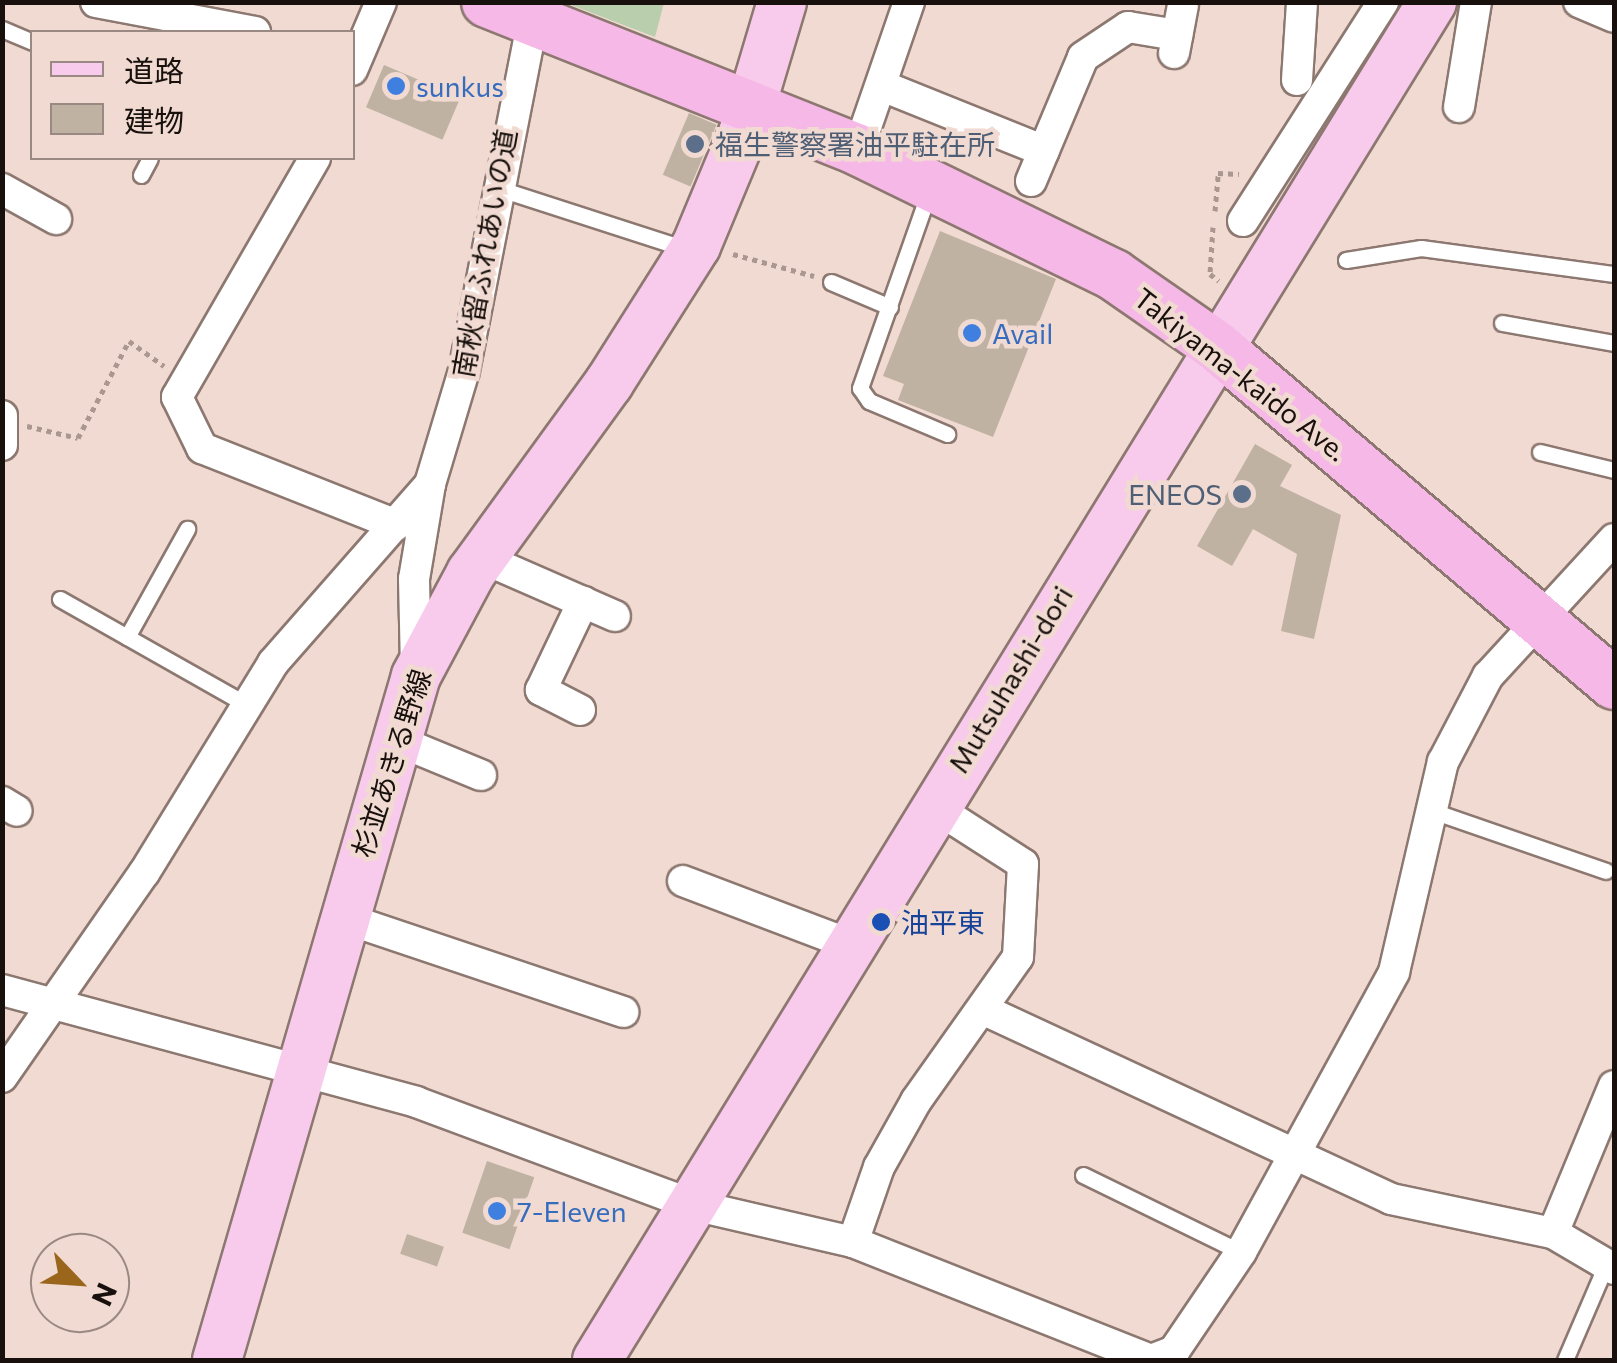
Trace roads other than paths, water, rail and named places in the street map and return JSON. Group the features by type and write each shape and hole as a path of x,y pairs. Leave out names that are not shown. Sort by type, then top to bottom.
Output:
{"highway":[{"name":"Takiyama-kaido Ave.","path":"518,8 934,184 1114,275 1216,346 1614,684"}],"main road":[{"name":"杉並あきる野線","path":"217,1360 341,918 416,676 482,558 610,383 694,249 750,104 782,2"},
{"name":"Mutsuhashi-dori","path":"597,1360 933,806 1432,2"}],"street":[{"path":"96,2 211,29"},
{"path":"355,62 381,2"},
{"path":"858,150 885,88 909,2"},
{"path":"1297,80 1302,2"},
{"path":"1243,222 1383,2"},
{"path":"1459,107 1476,2"},
{"path":"1579,2 1614,17"},
{"name":"南秋留ふれあいの道","path":"416,676 414,580 430,484 464,371 497,188 518,8"},
{"path":"1031,181 1083,57 1128,28 1178,31"},
{"path":"885,88 1044,151"},
{"path":"314,160 177,397 202,448 396,524"},
{"path":"2,189 56,219"},
{"path":"2,1077 144,873 273,664 430,484"},
{"path":"2,990 433,1108 692,1205 852,1242 1151,1360 1174,1351 1241,1252 1298,1160 1394,972 1428,810 1443,762 1488,676 1614,539"},
{"path":"482,558 615,616"},
{"path":"580,710 541,690 583,602"},
{"path":"396,740 481,775"},
{"path":"852,1242 879,1167 1018,956 1026,877 1015,854 933,806"},
{"path":"683,882 849,944"},
{"path":"341,918 622,1012"},
{"path":"982,1009 1298,1160 1391,1199 1553,1233 1610,1267"},
{"path":"1553,1233 1614,1086"}],"lane":[{"path":"2,29 30,41"},
{"path":"140,175 149,160"},
{"path":"934,184 860,388 868,401 947,434"},
{"path":"497,188 694,249"},
{"path":"1346,260 1421,248 1614,274"},
{"path":"831,282 890,307"},
{"path":"1502,323 1614,343"},
{"path":"1540,452 1614,470"},
{"path":"127,637 187,529"},
{"path":"60,599 247,705"},
{"path":"1428,810 1606,871"},
{"path":"1083,1175 1241,1252"},
{"path":"1565,1360 1610,1267"}],"place":[{"name":"sunkus","path":"396,86"},
{"name":"福生警察署油平駐在所","path":"695,144"},
{"name":"Avail","path":"972,333"},
{"name":"ENEOS","path":"1242,494"},
{"name":"油平東","path":"881,922"},
{"name":"7-Eleven","path":"497,1211"}]}
